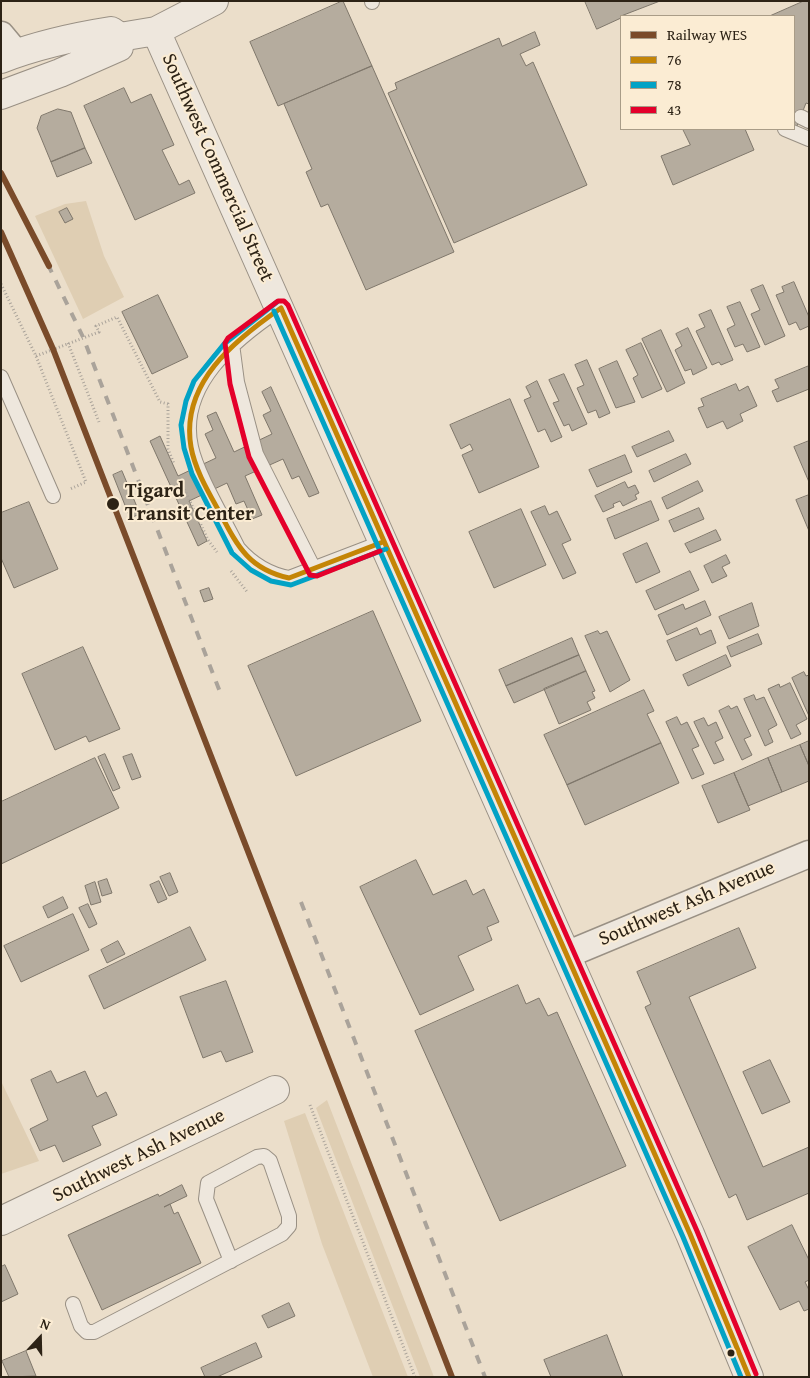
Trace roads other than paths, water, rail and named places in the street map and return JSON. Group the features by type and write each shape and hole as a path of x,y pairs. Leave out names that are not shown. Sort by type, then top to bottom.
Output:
{"street":[{"path":"6,49 112,31 120,37 156,31 214,1"},
{"name":"Southwest Commercial Street","path":"156,31 281,308 690,1234 749,1377"},
{"path":"1,96 119,47 120,37"},
{"name":"Southwest Ash Avenue","path":"566,955 809,854"},
{"name":"Southwest Ash Avenue","path":"1,1221 275,1090"}],"lane":[{"path":"787,130 809,139"},
{"path":"281,308 232,344 204,378 194,398 188,431 191,449 238,548 245,557 273,575 289,578 383,542"},
{"path":"232,344 237,382 256,454 314,569"},
{"path":"1,377 53,496"},
{"path":"73,1304 82,1326 87,1332 94,1332 282,1234 289,1226 289,1216 270,1161 264,1156 256,1158 208,1183 206,1198 230,1261"}],"railway":[{"path":"40,248 83,337 220,692"},
{"path":"301,902 485,1377"}],"rail line":[{"name":"WES","path":"1,173 49,266"},
{"name":"WES","path":"1,232 53,349 452,1377"}],"place":[{"name":"Tigard Transit Center","path":"113,504"}]}
